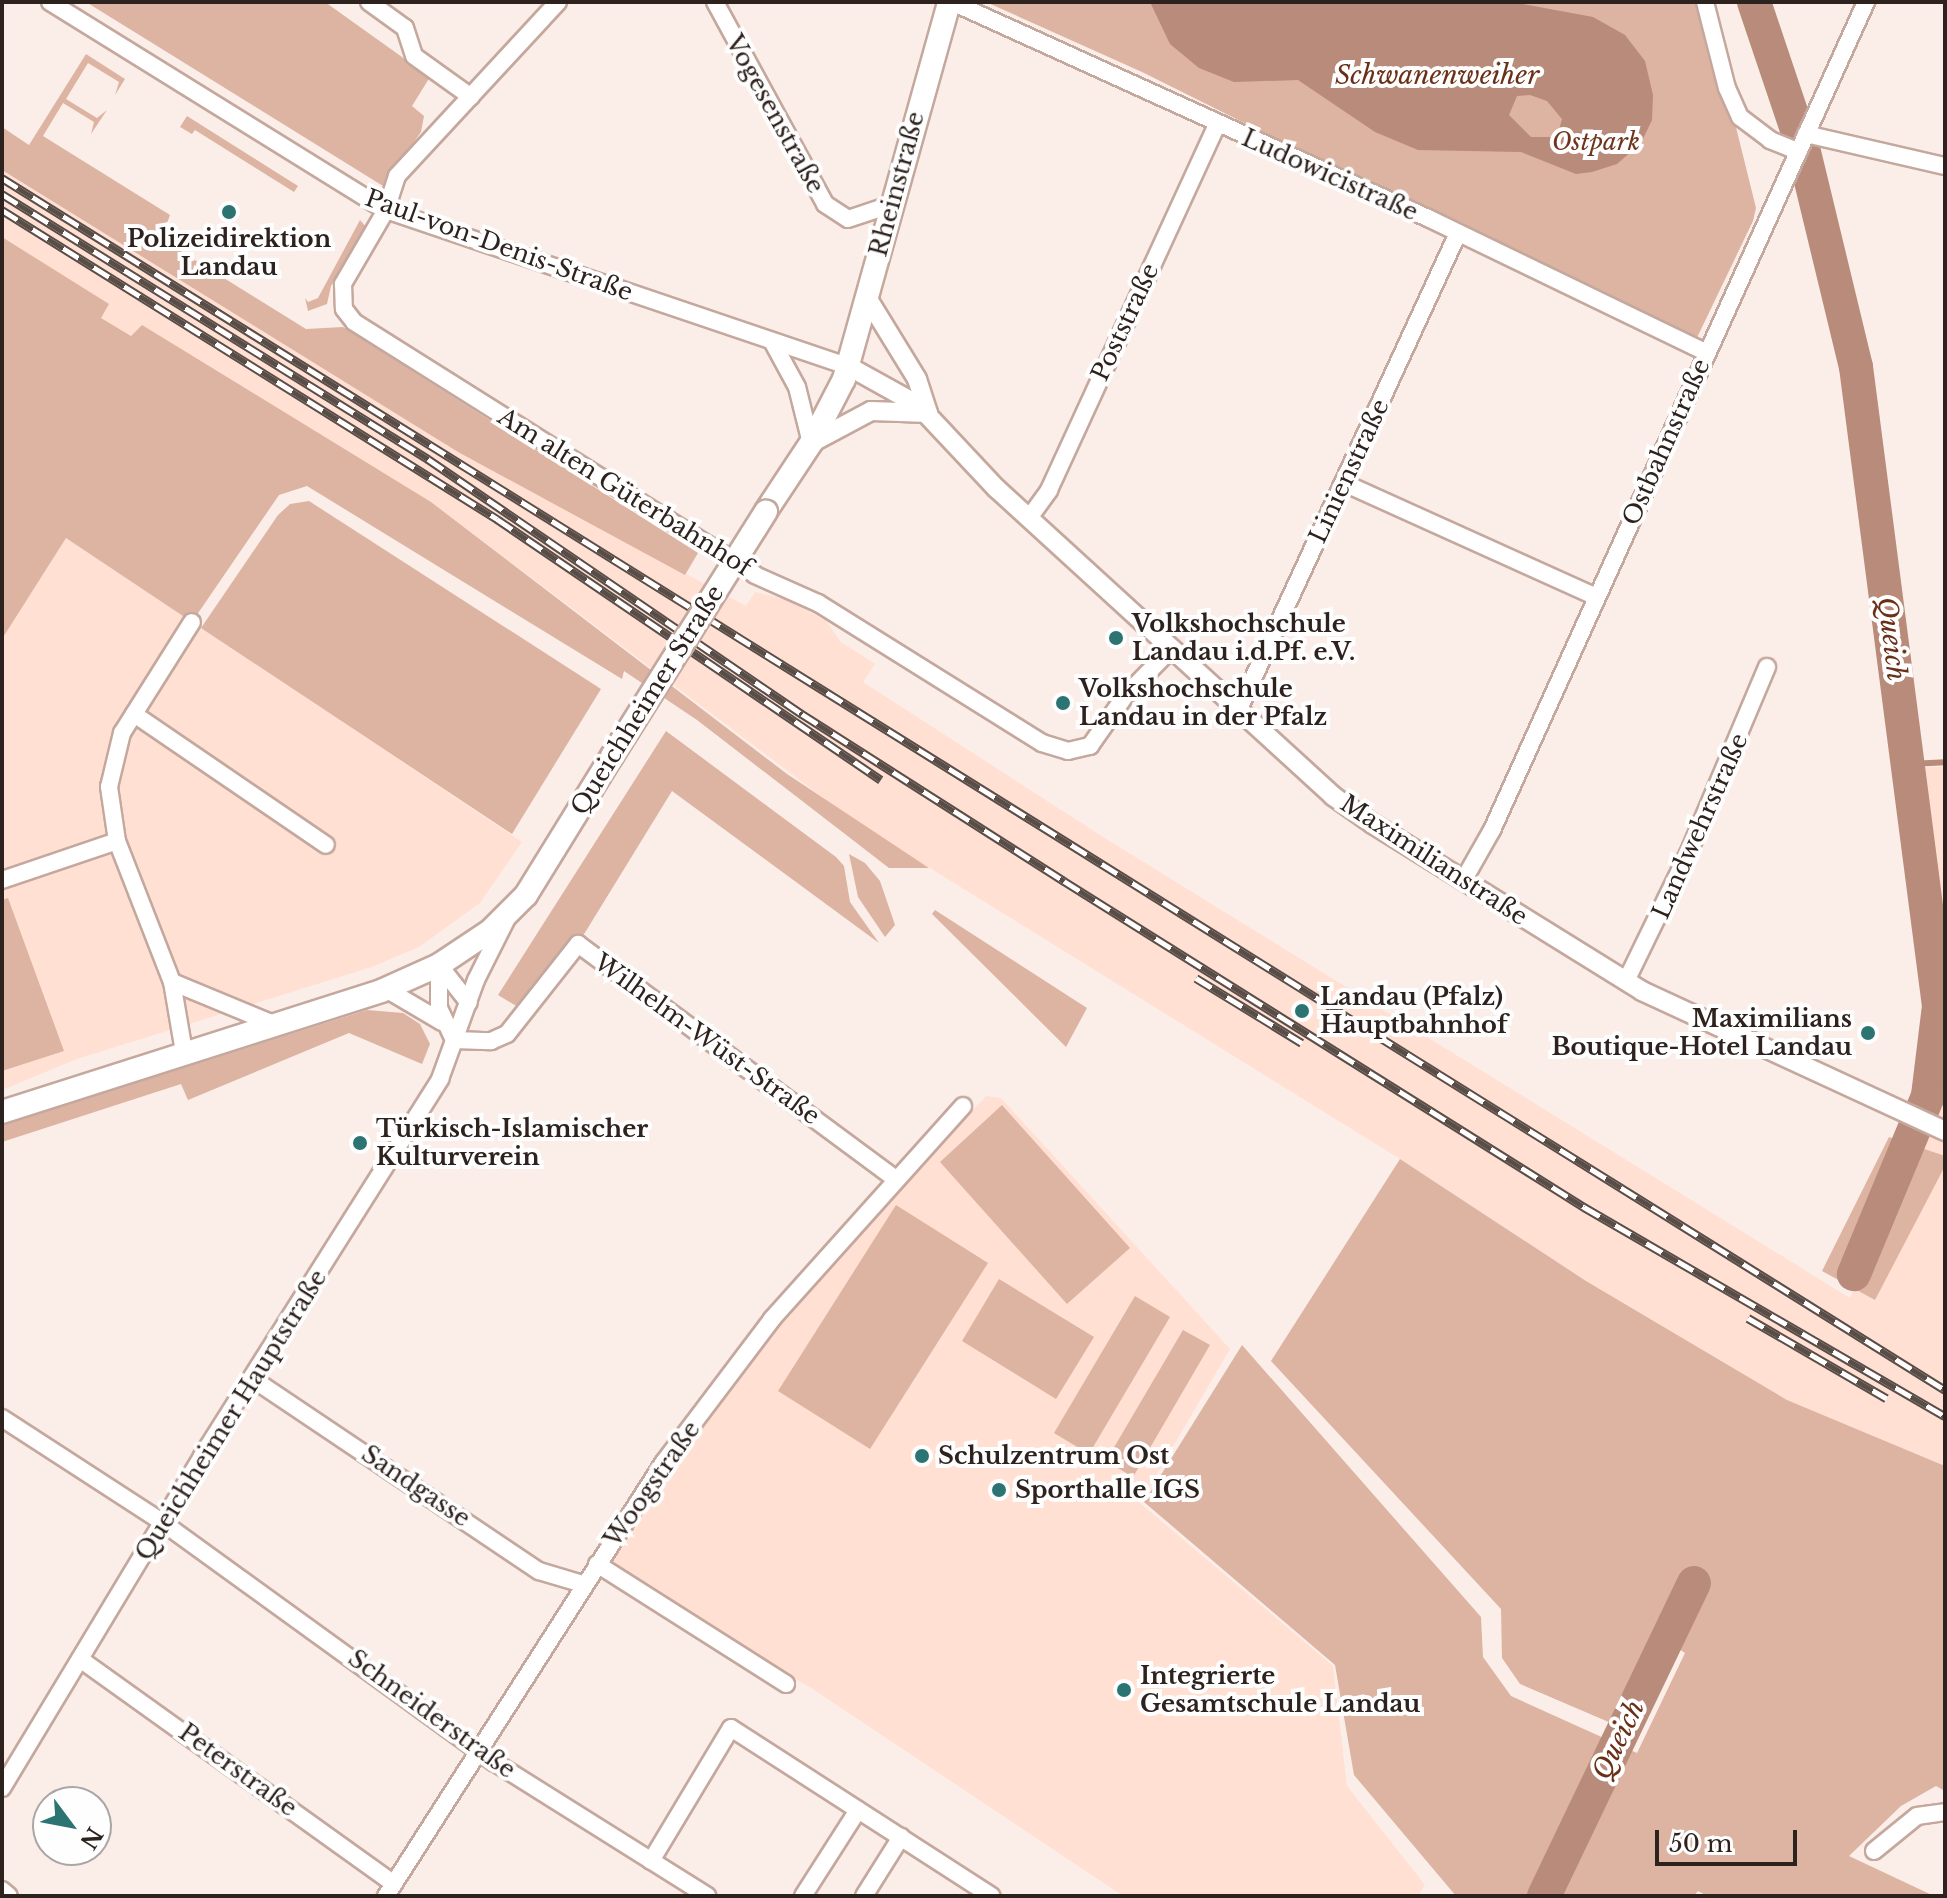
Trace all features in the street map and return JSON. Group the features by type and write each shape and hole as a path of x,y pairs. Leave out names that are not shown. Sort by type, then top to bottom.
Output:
{"main road":[{"name":"Rheinstraße","path":"848,366 890,205 950,2"},
{"name":"Queichheimer Straße","path":"2,1112 271,1023 386,989 439,965 509,914 811,443 837,398 848,366"}],"street":[{"name":"Paul-von-Denis-Straße","path":"50,2 386,210 848,366"},
{"path":"369,2 405,28 414,56 471,97"},
{"name":"Am alten Güterbahnhof","path":"558,2 397,176 386,210 342,291 348,316 365,330 755,575 818,603 1042,743 1077,752 1094,743 1125,696 1172,648"},
{"name":"Vogesenstraße","path":"715,2 832,211 848,219 890,205"},
{"name":"Ludowicistraße","path":"950,2 1458,233 1707,353"},
{"path":"1705,2 1740,117 1770,140 1799,152"},
{"name":"Ostbahnstraße","path":"1463,881 1492,830 1866,2"},
{"name":"Poststraße","path":"1029,518 1049,490 1217,124"},
{"path":"1806,134 1945,166"},
{"name":"Linienstraße","path":"1239,709 1458,233"},
{"name":"Maximilianstraße","path":"866,296 917,379 928,413"},
{"path":"773,343 797,387 811,443 871,411 928,413"},
{"name":"Maximilianstraße","path":"848,366 887,384 928,413 1029,518 1333,796 1463,881 1626,981 1893,1111 1945,1131"},
{"path":"1344,483 1596,597"},
{"path":"184,1052 172,982 117,841 109,805 110,767 134,714 192,622"},
{"name":"Landwehrstraße","path":"1626,981 1669,895 1767,667"},
{"path":"134,714 326,845"},
{"path":"2,880 117,841"},
{"name":"Queichheimer Hauptstraße","path":"2,1788 162,1522 440,1079 469,1003 509,914"},
{"name":"Wilhelm-Wüst-Straße","path":"454,1040 491,1041 507,1034 578,944 894,1178"},
{"path":"439,965 469,1003"},
{"path":"439,965 442,1022"},
{"path":"172,982 271,1023"},
{"path":"386,989 442,1022 454,1040"},
{"name":"Woogstraße","path":"390,1890 583,1584 664,1462 772,1319 894,1178 963,1106"},
{"name":"Sandgasse","path":"253,1379 539,1571 583,1584"},
{"name":"Schneiderstraße","path":"2,1418 162,1522 480,1750 708,1896"},
{"path":"597,1564 786,1684"},
{"name":"Peterstraße","path":"80,1659 390,1890"},
{"path":"651,1861 731,1728 992,1896"},
{"path":"803,1896 858,1810"},
{"path":"1874,1851 1917,1816 1945,1812"},
{"path":"864,1896 901,1837"},
{"path":"2,1890 9,1896"}],"shaded area":[{"path":"2,170 458,452 746,606 755,592 789,600 826,621 841,642 875,664 863,682 1103,837 1850,1298 1930,1097 1942,1006 1914,768 1945,766 1945,1466 1787,1400 1586,1281 1400,1159 854,821 431,502 142,326 131,336 100,318 108,304 2,237"},
{"path":"66,537 522,842 480,903 419,947 372,967 77,1059 2,1090 2,639"},
{"name":"Schulzentrum Ost","path":"986,1096 1001,1098 1230,1349 1140,1503 1333,1666 1347,1786 1425,1885 1418,1896 1123,1896 811,1688 614,1572 610,1555 722,1391 802,1294"}],"green space":[{"path":"86,2 325,2 430,77 412,106 424,116 421,132 383,186"},
{"name":"Ostpark","path":"986,2 1705,2 1756,208 1753,221 1693,346 1142,72"},
{"path":"86,54 125,79 115,95 119,82 88,63 66,99 97,118 107,110 91,134 94,122 63,103 43,136 170,215 161,239 306,329 343,327 698,553 685,575 458,452 2,170 2,127 29,145"},
{"path":"187,116 298,186 294,192 195,130 192,134 180,127"},
{"path":"360,220 367,228 331,286 327,304 308,311 305,298 308,302 318,298"},
{"path":"2,237 109,304 101,318 131,336 142,325 431,502 787,774 929,868 889,868 697,720 624,671 622,679 307,486 279,495 192,622 66,538 2,639"},
{"path":"309,501 601,689 512,834 201,628 278,515 290,504"},
{"path":"666,731 836,857 844,866 850,902 879,943 672,791 578,944 528,1013 498,995"},
{"path":"849,854 865,863 880,881 895,925 885,937 858,897"},
{"path":"8,898 64,1051 2,1071 2,900"},
{"path":"935,910 1087,1008 1066,1047 932,914"},
{"path":"367,1010 403,1013 420,1024 430,1044 422,1064 349,1033 188,1100 181,1084 2,1142 2,1125"},
{"path":"1002,1105 1130,1248 1067,1304 940,1162"},
{"path":"1889,1137 1945,1156 1945,1166 1875,1300 1822,1271"},
{"path":"1400,1159 1586,1281 1787,1400 1945,1466 1945,1791 1936,1786 1901,1806 1849,1856 1934,1896 1707,1896 1698,1891 1694,1896 1456,1896 1354,1775 1335,1665 1144,1502 1242,1345 1481,1617 1483,1657 1511,1696 1637,1753 1685,1653 1661,1637 1618,1726 1520,1684 1502,1658 1501,1609 1271,1361"},
{"path":"896,1205 988,1263 870,1449 778,1391"},
{"path":"999,1279 1094,1337 1056,1399 962,1341"},
{"path":"1135,1296 1170,1317 1089,1454 1054,1433"},
{"path":"1183,1330 1210,1345 1133,1477 1106,1461"}],"water":[{"name":"Schwanenweiher","path":"1150,2 1512,2 1593,17 1625,35 1645,61 1653,95 1652,120 1641,143 1617,164 1592,172 1576,174 1521,152 1418,150 1375,132 1298,80 1234,82 1199,68 1170,44","holes":["1530,95 1547,101 1562,119 1557,137 1531,137 1509,115 1517,96"]}],"waterway":[{"name":"Queich","path":"1754,2 1803,148 1856,367 1939,1006 1928,1096 1854,1274"},
{"path":"1910,764 1945,762"},
{"name":"Queich","path":"1544,1896 1694,1583"}],"railway":[{"path":"2,178 1945,1390"},
{"path":"2,194 428,459 802,714 1064,881 1584,1207 1945,1416"},
{"path":"2,210 497,519 881,780"},
{"path":"1196,978 1302,1043"},
{"path":"1748,1318 1886,1398"}],"place":[{"name":"Polizeidirektion Landau","path":"229,212"},
{"name":"Volkshochschule Landau i.d.Pf. e.V.","path":"1116,638"},
{"name":"Volkshochschule Landau in der Pfalz","path":"1063,703"},
{"name":"Landau (Pfalz) Hauptbahnhof","path":"1302,1011"},
{"name":"Maximilians Boutique-Hotel Landau","path":"1868,1033"},
{"name":"Türkisch-Islamischer Kulturverein","path":"360,1143"},
{"name":"Schulzentrum Ost","path":"922,1456"},
{"name":"Sporthalle IGS","path":"999,1490"},
{"name":"Integrierte Gesamtschule Landau","path":"1124,1690"}]}
